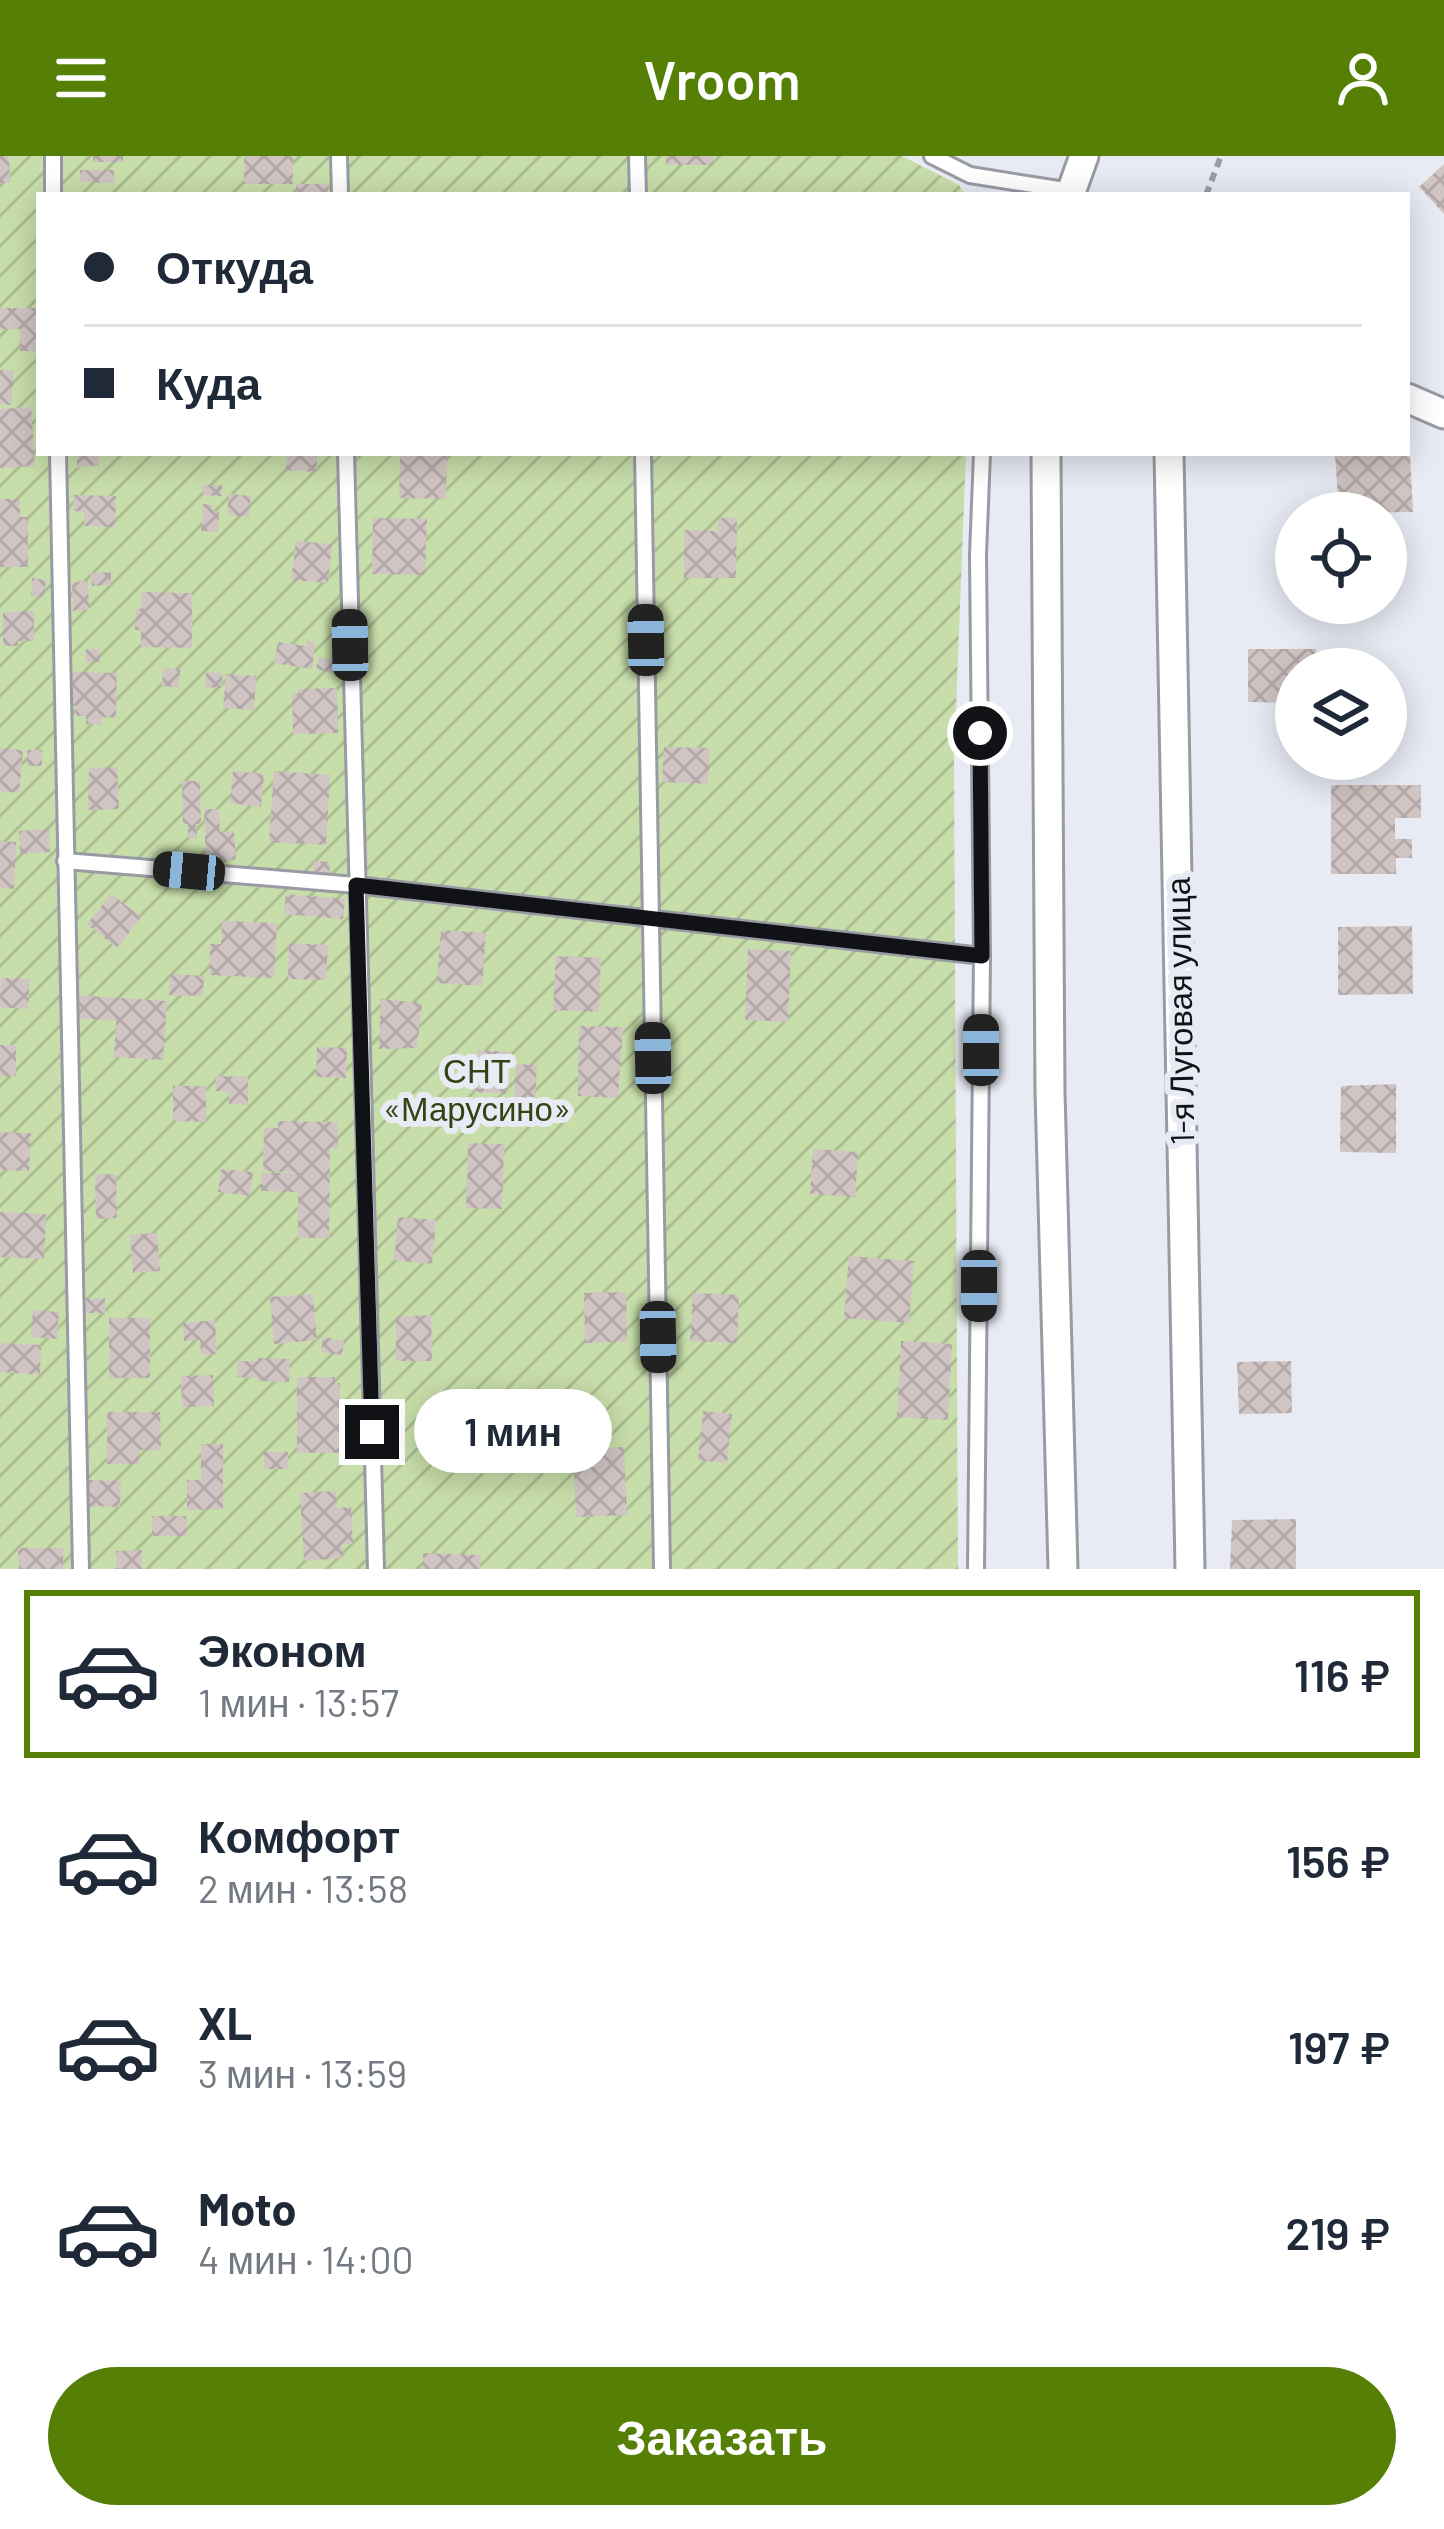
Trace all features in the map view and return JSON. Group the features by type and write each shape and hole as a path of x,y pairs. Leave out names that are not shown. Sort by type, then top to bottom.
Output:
{"street":[{"path":"1071,192 1084,156"},
{"path":"1410,399 1444,414"},
{"path":"1046,456 1050,1093 1063,1569"},
{"name":"1-я Луговая улица","path":"1169,456 1190,1569"}],"lane":[{"path":"52,156 53,192"},
{"path":"339,156 340,192"},
{"path":"638,156 638,192"},
{"path":"932,156 970,175 1065,192"},
{"path":"58,456 81,1569"},
{"path":"346,456 376,1569"},
{"path":"643,456 662,1569"},
{"path":"976,1569 982,456"},
{"path":"65,861 356,885 982,956"}],"path":[{"path":"1207,192 1221,156"}],"green space":[{"name":"СНТ «Марусино»","path":"0,156 902,156 959,185 963,192 36,192 36,456 966,456 954,760 958,1569 0,1569"}],"building":[{"path":"0,156 9,156 10,183 0,183"},
{"path":"93,156 123,156 123,162 93,162"},
{"path":"244,156 293,156 293,184 244,184"},
{"path":"666,156 713,156 713,165 666,165"},
{"path":"1444,164 1444,214 1419,187"},
{"path":"80,170 114,170 114,183 80,182"},
{"path":"296,184 328,184 328,192 296,192"},
{"path":"0,308 36,308 36,351 20,351 20,329 0,329"},
{"path":"0,370 14,371 11,405 0,404"},
{"path":"31,407 35,466 0,468 0,409"},
{"path":"1410,453 1413,512 1407,512 1407,492 1338,492 1335,456"},
{"path":"77,456 99,456 99,465 77,468"},
{"path":"287,456 318,456 316,472 286,470"},
{"path":"400,456 447,456 446,499 399,498"},
{"path":"203,485 222,485 222,496 203,495"},
{"path":"229,494 251,496 249,517 227,515"},
{"path":"74,495 116,496 115,527 84,526 84,512 73,511"},
{"path":"0,499 20,499 20,517 28,517 28,567 0,567"},
{"path":"203,504 219,511 218,532 201,531"},
{"path":"373,518 427,519 425,575 372,574"},
{"path":"718,518 737,518 736,578 684,578 684,530 718,531"},
{"path":"296,541 332,544 328,583 291,580"},
{"path":"111,572 111,585 92,586 91,573"},
{"path":"32,578 46,580 44,597 31,595"},
{"path":"88,581 89,610 73,611 72,582"},
{"path":"141,592 192,593 192,648 141,647 141,630 135,630"},
{"path":"34,611 34,641 3,646 3,612"},
{"path":"307,641 315,643 312,669 274,663 278,642 306,646"},
{"path":"86,649 100,649 100,662 85,662"},
{"path":"1248,649 1275,649 1275,703 1248,702"},
{"path":"319,657 335,661 332,673 316,669"},
{"path":"163,668 180,669 179,687 162,686"},
{"path":"73,672 117,673 116,718 102,717 102,725 86,724 86,716 76,716"},
{"path":"206,672 223,673 221,688 205,687"},
{"path":"226,674 256,676 254,710 223,708"},
{"path":"337,688 338,733 293,734 292,694 298,694 298,689"},
{"path":"664,747 710,748 708,784 662,782"},
{"path":"0,748 23,750 19,793 0,791"},
{"path":"27,750 42,750 42,766 27,766"},
{"path":"117,767 119,809 88,810 89,768"},
{"path":"233,771 264,774 261,807 230,803"},
{"path":"274,771 330,775 326,845 269,842"},
{"path":"182,781 200,781 197,838 188,838 188,824 183,824"},
{"path":"1331,785 1421,785 1421,818 1395,818 1395,839 1412,839 1412,858 1396,858 1396,874 1331,874"},
{"path":"204,809 219,809 220,832 234,831 236,860 206,861"},
{"path":"49,829 50,852 20,854 19,831"},
{"path":"0,841 16,842 14,889 0,888"},
{"path":"314,861 330,862 329,876 313,875"},
{"path":"111,894 141,917 117,948 87,924"},
{"path":"286,894 345,899 343,919 284,914"},
{"path":"222,921 277,923 274,978 209,975 210,944 221,944"},
{"path":"1412,926 1413,994 1338,995 1338,927"},
{"path":"441,930 486,933 482,986 437,983"},
{"path":"289,943 328,945 326,980 288,979"},
{"path":"748,949 791,951 788,1022 745,1020"},
{"path":"556,956 601,958 599,1012 553,1010"},
{"path":"170,974 204,976 203,996 169,995"},
{"path":"1,978 30,979 28,1009 0,1007"},
{"path":"74,995 167,1001 163,1060 114,1057 116,1021 72,1018"},
{"path":"381,999 422,1003 417,1048 379,1049"},
{"path":"579,1026 623,1027 618,1098 578,1096"},
{"path":"0,1045 16,1045 16,1076 0,1076"},
{"path":"317,1047 347,1048 346,1078 316,1077"},
{"path":"478,1050 509,1052 506,1094 475,1092"},
{"path":"516,1064 537,1065 535,1099 514,1098"},
{"path":"216,1076 248,1077 248,1105 229,1104 229,1092 216,1091"},
{"path":"1396,1084 1396,1153 1340,1152 1341,1086"},
{"path":"173,1086 206,1086 206,1122 173,1121"},
{"path":"278,1121 338,1122 338,1148 330,1148 329,1238 298,1238 298,1192 261,1191 261,1173 304,1173 263,1171 264,1128 278,1128"},
{"path":"0,1132 31,1133 29,1171 0,1170"},
{"path":"468,1143 504,1144 502,1209 466,1208"},
{"path":"813,1149 858,1152 855,1197 810,1194"},
{"path":"221,1169 253,1172 250,1196 218,1192"},
{"path":"116,1174 117,1218 96,1219 95,1175"},
{"path":"0,1212 46,1214 44,1259 0,1257"},
{"path":"398,1217 436,1220 432,1264 394,1260"},
{"path":"157,1233 160,1271 133,1273 130,1235"},
{"path":"849,1256 914,1261 909,1323 844,1318"},
{"path":"626,1292 627,1342 585,1343 584,1293"},
{"path":"693,1293 739,1295 737,1343 690,1341"},
{"path":"313,1294 317,1340 274,1344 270,1297"},
{"path":"105,1298 106,1313 84,1313 84,1299"},
{"path":"33,1310 59,1312 57,1339 31,1337"},
{"path":"431,1315 432,1361 396,1361 396,1317"},
{"path":"109,1318 150,1318 150,1378 109,1378"},
{"path":"215,1320 217,1354 201,1355 200,1340 184,1341 183,1323"},
{"path":"323,1337 344,1341 342,1355 321,1352"},
{"path":"901,1341 952,1344 948,1420 897,1417"},
{"path":"0,1343 41,1345 40,1375 0,1372"},
{"path":"290,1359 289,1382 237,1377 237,1361"},
{"path":"1291,1361 1292,1413 1239,1414 1237,1362"},
{"path":"213,1375 214,1406 182,1407 181,1376"},
{"path":"297,1377 335,1377 335,1383 340,1383 340,1453 297,1453"},
{"path":"703,1411 732,1414 727,1463 698,1460"},
{"path":"107,1412 160,1412 161,1450 139,1450 139,1464 107,1464"},
{"path":"201,1444 223,1444 223,1509 187,1510 187,1480 201,1480"},
{"path":"624,1447 627,1515 576,1517 573,1449"},
{"path":"264,1452 288,1452 288,1469 264,1469"},
{"path":"88,1480 121,1481 120,1507 88,1506"},
{"path":"336,1491 337,1508 351,1507 353,1544 342,1544 343,1558 304,1561 300,1493"},
{"path":"152,1516 186,1516 187,1536 152,1536"},
{"path":"1296,1519 1296,1569 1230,1569 1232,1520"},
{"path":"18,1548 63,1548 63,1569 19,1569"},
{"path":"142,1550 142,1569 117,1569 116,1551"},
{"path":"423,1553 481,1555 480,1569 423,1569"}],"route":[{"path":"372,1432 356,885 982,956 980,733"}]}
